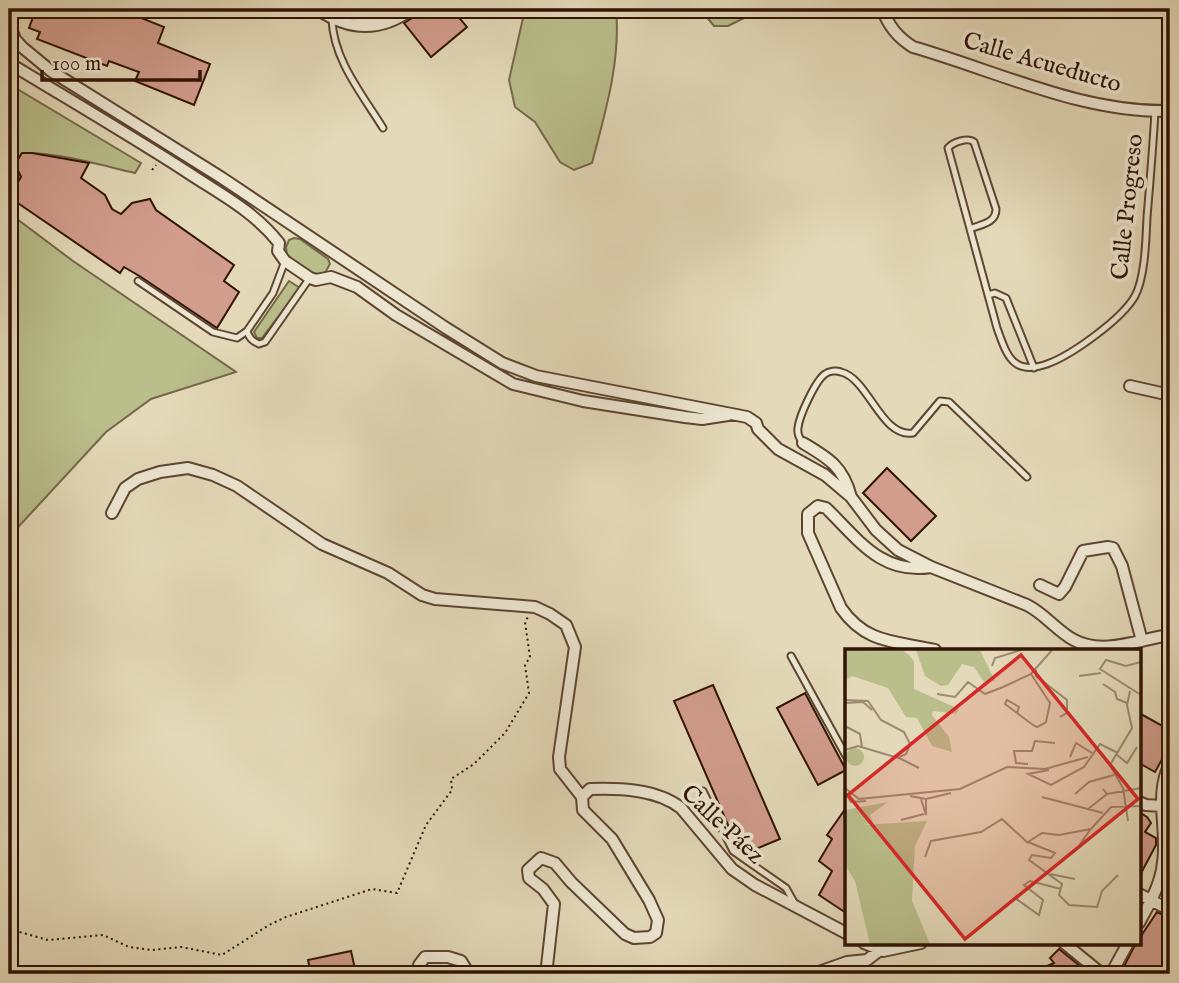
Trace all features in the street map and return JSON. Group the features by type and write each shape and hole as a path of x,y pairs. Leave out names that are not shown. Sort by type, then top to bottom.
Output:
{"street":[{"path":"317,9 362,17 377,16 395,9"},
{"path":"335,14 347,25 373,27 389,23 412,9"},
{"name":"Calle Acueducto","path":"881,9 900,39 913,47 1090,103 1170,111"},
{"path":"9,28 22,47 41,64 222,178 480,351 519,371 734,413 756,423 758,429 778,449 825,475 851,497 887,541 898,550 931,567 1039,611 1074,640 1088,646 1112,648 1170,635"},
{"path":"9,63 62,93 240,205 260,220 279,243"},
{"path":"292,225 292,231 279,243 278,251 285,261 316,280 336,265 336,255"},
{"path":"323,277 357,287 396,315 513,384 583,401 685,417 702,419 734,413"},
{"path":"1130,386 1170,395"},
{"path":"803,443 837,466 845,476 851,497"},
{"path":"112,513 125,488 138,479 160,472 188,468 237,486 322,544 387,573 422,595 435,599 535,607 566,625 575,647 559,757 560,769 582,797 583,810 587,817 612,839 655,911 658,927 656,933 650,937 625,934 571,883 555,863 541,859 528,870 529,878 543,889 554,904 547,966 550,974"},
{"path":"928,649 879,640 869,636 848,618 808,533 808,514 818,506 826,508 873,555 888,564 918,569 931,567"},
{"path":"1040,585 1059,594 1083,551 1113,548 1122,566 1142,640"},
{"path":"1140,921 1151,900 1164,862 1162,806 1165,779 1170,764"},
{"name":"Calle Páez","path":"582,797 590,789 597,789 653,794 673,802 732,869 845,932"},
{"path":"1140,802 1162,806"},
{"path":"1140,894 1170,910"},
{"path":"866,944 880,950 893,951 917,944"},
{"path":"1065,944 1102,974"},
{"path":"1111,974 1127,944"},
{"path":"813,974 847,962 867,960 880,950"},
{"path":"421,970 425,957 447,957 461,961 470,974"}],"lane":[{"path":"335,14 334,42 351,78 383,128"},
{"name":"Calle Progreso","path":"1034,369 1059,359 1084,343 1112,321 1135,296 1144,261 1155,111"},
{"path":"970,229 992,221 996,216 996,209 974,142 968,139 948,148 970,229 988,295 1005,351 1011,361 1024,368 1034,369 1006,298 995,293 988,295"},
{"path":"138,281 213,332 237,338 247,331 274,293 285,261"},
{"path":"247,331 248,337 254,341 259,344 264,342 310,278"},
{"path":"803,443 798,437 797,429 803,410 822,375 841,372 852,378 893,428 905,435 913,433 940,401 949,402 1027,477"},
{"path":"791,656 845,754"},
{"path":"703,791 733,851 786,888 797,906"}],"path":[{"path":"9,929 48,940 103,935 129,947 152,950 181,947 222,955 269,925 286,918 372,889 397,892 426,825 452,790 452,779 474,764 505,733 529,693 524,666 530,657 525,622 535,607"}],"green space":[{"path":"525,9 616,9 614,67 602,125 592,163 574,170 560,162 535,122 515,107 509,80"},
{"path":"700,9 748,9 746,17 728,26 714,26"},
{"path":"9,84 141,163 135,173 64,157 22,153 15,164 21,177 9,197"},
{"path":"9,213 73,261 236,372 151,399 106,432 9,537"},
{"path":"300,239 328,259 330,264 325,273 316,276 287,256 286,247 289,240"},
{"path":"289,281 300,288 262,338 257,338 254,332"}],"building":[{"path":"36,9 119,9 164,27 158,43 210,64 194,105 135,81 139,72 109,61 107,66 37,39 40,32 29,28"},
{"path":"420,9 452,9 467,27 431,57 404,23 417,15"},
{"path":"22,153 89,163 81,178 105,195 112,209 121,214 132,203 150,199 156,210 234,265 224,281 239,292 217,328 124,267 120,273 9,197 21,177 15,164"},
{"path":"887,468 936,516 911,541 863,493"},
{"path":"713,685 780,839 746,853 738,848 674,701"},
{"path":"805,693 845,771 818,785 777,708"},
{"path":"1140,714 1170,730 1170,745 1155,772 1140,764"},
{"path":"845,809 845,912 819,895 832,871 819,861 832,839 827,835"},
{"path":"1140,813 1151,823 1145,832 1156,838 1156,845 1140,875"},
{"path":"1157,912 1170,918 1170,974 1120,974 1135,944 1140,944 1140,938"},
{"path":"1059,949 1090,974 1029,974 1054,963 1050,958"},
{"path":"351,951 355,969 331,974 311,974 308,960"}]}
